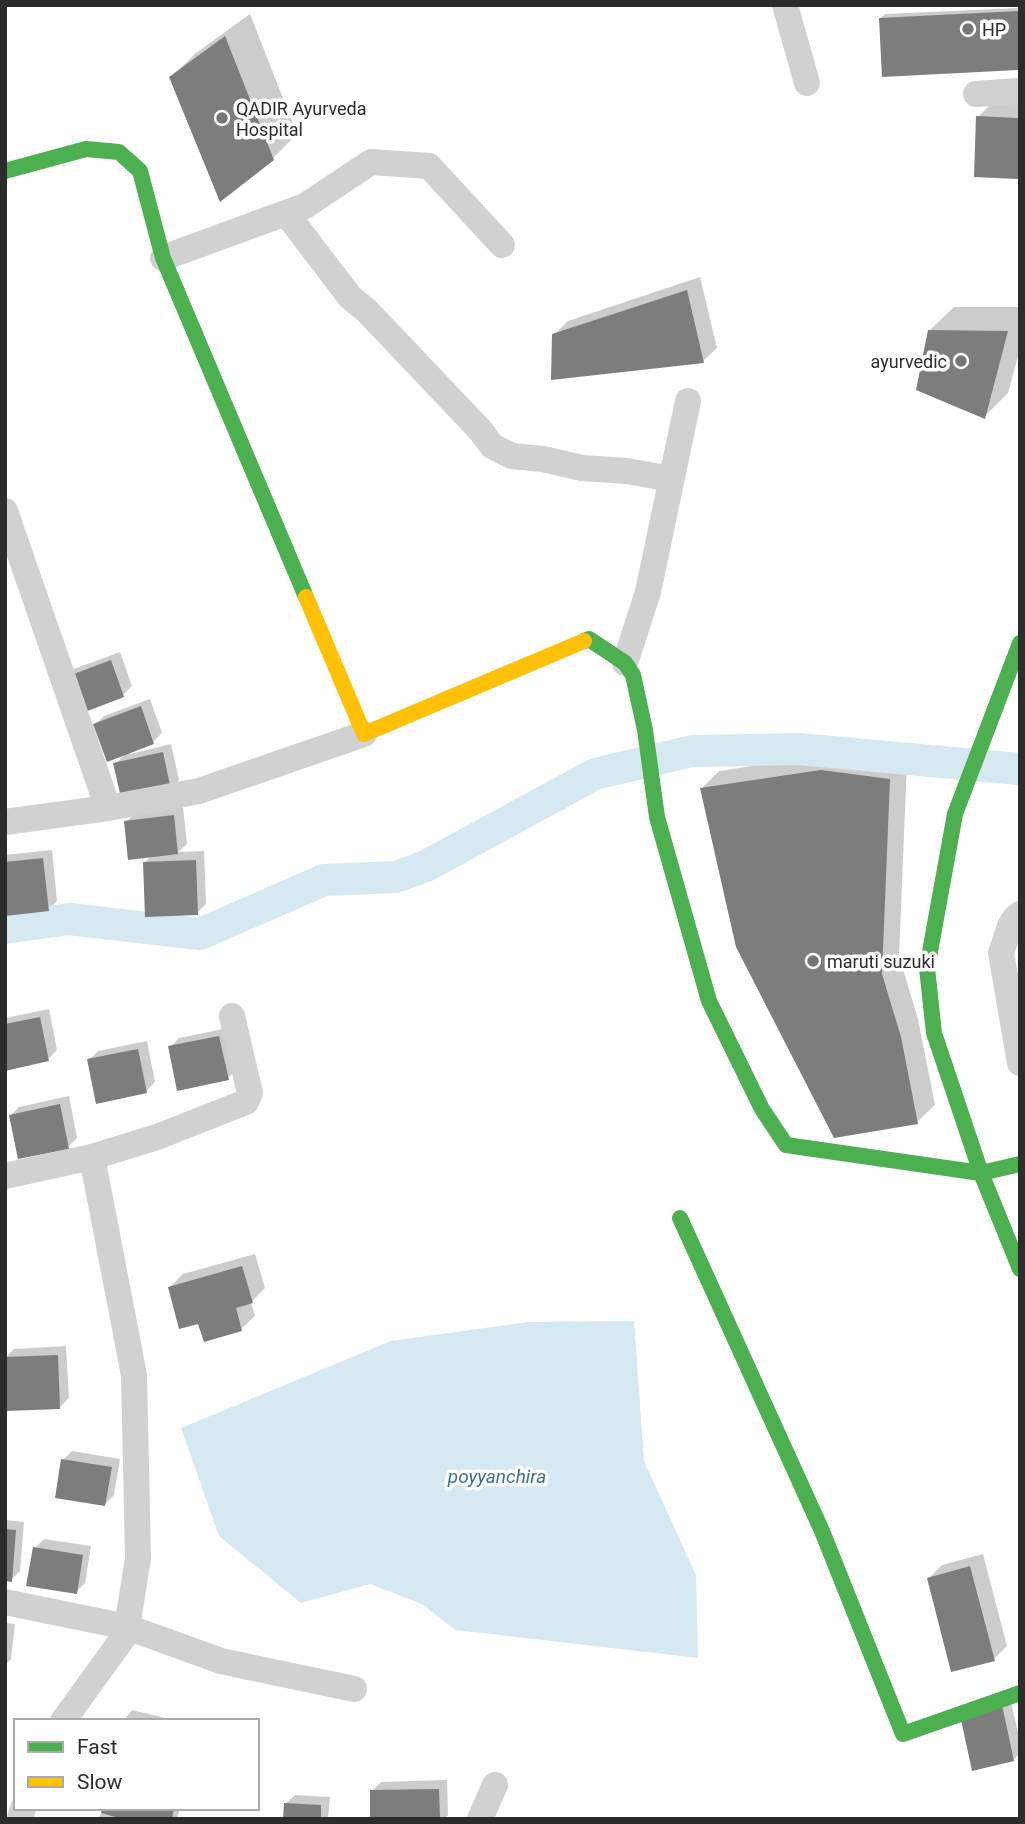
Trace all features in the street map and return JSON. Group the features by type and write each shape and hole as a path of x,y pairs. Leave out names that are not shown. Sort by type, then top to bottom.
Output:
{"street":[{"path":"785,5 807,83"},
{"path":"976,94 1020,91"},
{"path":"5,171 86,149 119,152 140,172 163,258 364,734"},
{"path":"163,258 305,206 371,162 429,166 502,245"},
{"path":"285,213 349,296 367,311 472,421 492,446 512,456 671,479"},
{"path":"625,663 648,592 688,401"},
{"path":"5,511 108,808"},
{"path":"5,822 108,808 199,791 364,734 589,639 625,663 632,675 645,730 657,817 709,1002 762,1109 786,1145 981,1173 1020,1164"},
{"path":"1020,643 955,814 928,968 934,1033 981,1173 1020,1269"},
{"path":"1020,914 1010,926 1001,953 1020,1063"},
{"path":"5,1176 92,1157 157,1137 246,1102 250,1093 232,1016"},
{"path":"64,1719 126,1634 138,1558 134,1374 92,1157"},
{"path":"680,1218 822,1531 903,1734 1020,1693"},
{"path":"5,1602 127,1627 221,1661 354,1689"},
{"path":"480,1819 495,1785"}],"water":[{"name":"poyyanchira","path":"634,1321 644,1461 696,1575 698,1658 455,1630 422,1604 370,1584 301,1603 219,1536 181,1428 391,1341 528,1322"}],"building":[{"path":"1020,11 1020,70 882,77 879,18"},
{"name":"QADIR Ayurveda Hospital","path":"225,36 274,160 220,202 169,77"},
{"path":"976,116 1020,118 1020,179 974,177"},
{"path":"687,290 704,363 551,380 552,334"},
{"name":"ayurvedic","path":"928,330 1008,331 985,419 916,390"},
{"path":"111,660 124,697 77,715 63,678"},
{"path":"141,706 154,744 107,762 93,724"},
{"path":"163,752 171,790 122,802 113,763"},
{"name":"maruti suzuki","path":"821,770 890,779 882,974 901,1037 918,1124 834,1138 736,947 700,788"},
{"path":"174,815 178,854 128,860 124,821"},
{"path":"43,858 49,911 5,916 5,862"},
{"path":"196,860 198,915 145,917 143,862"},
{"path":"40,1017 49,1061 5,1071 5,1024"},
{"path":"219,1036 229,1080 177,1091 168,1046"},
{"path":"138,1049 147,1093 96,1104 87,1059"},
{"path":"60,1104 69,1149 18,1159 9,1115"},
{"path":"242,1266 253,1303 236,1308 242,1331 204,1342 198,1324 179,1329 168,1287"},
{"path":"58,1355 60,1409 6,1411 5,1357"},
{"path":"61,1459 112,1467 105,1506 55,1498"},
{"path":"5,1529 16,1530 12,1582 5,1581"},
{"path":"33,1547 83,1555 77,1594 26,1586"},
{"path":"970,1566 995,1661 951,1672 927,1578"},
{"path":"1002,1705 1014,1761 972,1771 960,1715"},
{"path":"439,1789 440,1819 370,1819 370,1790"},
{"path":"284,1803 321,1805 321,1819 283,1819"},
{"path":"102,1810 174,1810 172,1819 123,1819 101,1813"}],"waterway":[{"path":"5,928 69,919 200,934 324,880 396,877 426,866 595,774 692,751 798,749 1020,769"}],"traffic: fast":[{"path":"5,171 86,149 119,152 140,171 163,258 306,597"},
{"path":"584,641 589,639 625,663 633,675 645,730 657,817 709,1001 762,1109 786,1145 981,1173 1020,1164"},
{"path":"1020,643 955,814 927,968 934,1033 981,1173 1020,1269"},
{"path":"680,1218 822,1531 903,1734 1020,1693"}],"traffic: slow":[{"path":"306,597 364,734 584,641"}],"place":[{"name":"HP","path":"968,29"},
{"name":"QADIR Ayurveda Hospital","path":"222,118"},
{"name":"ayurvedic","path":"961,361"},
{"name":"maruti suzuki","path":"813,961"}]}
